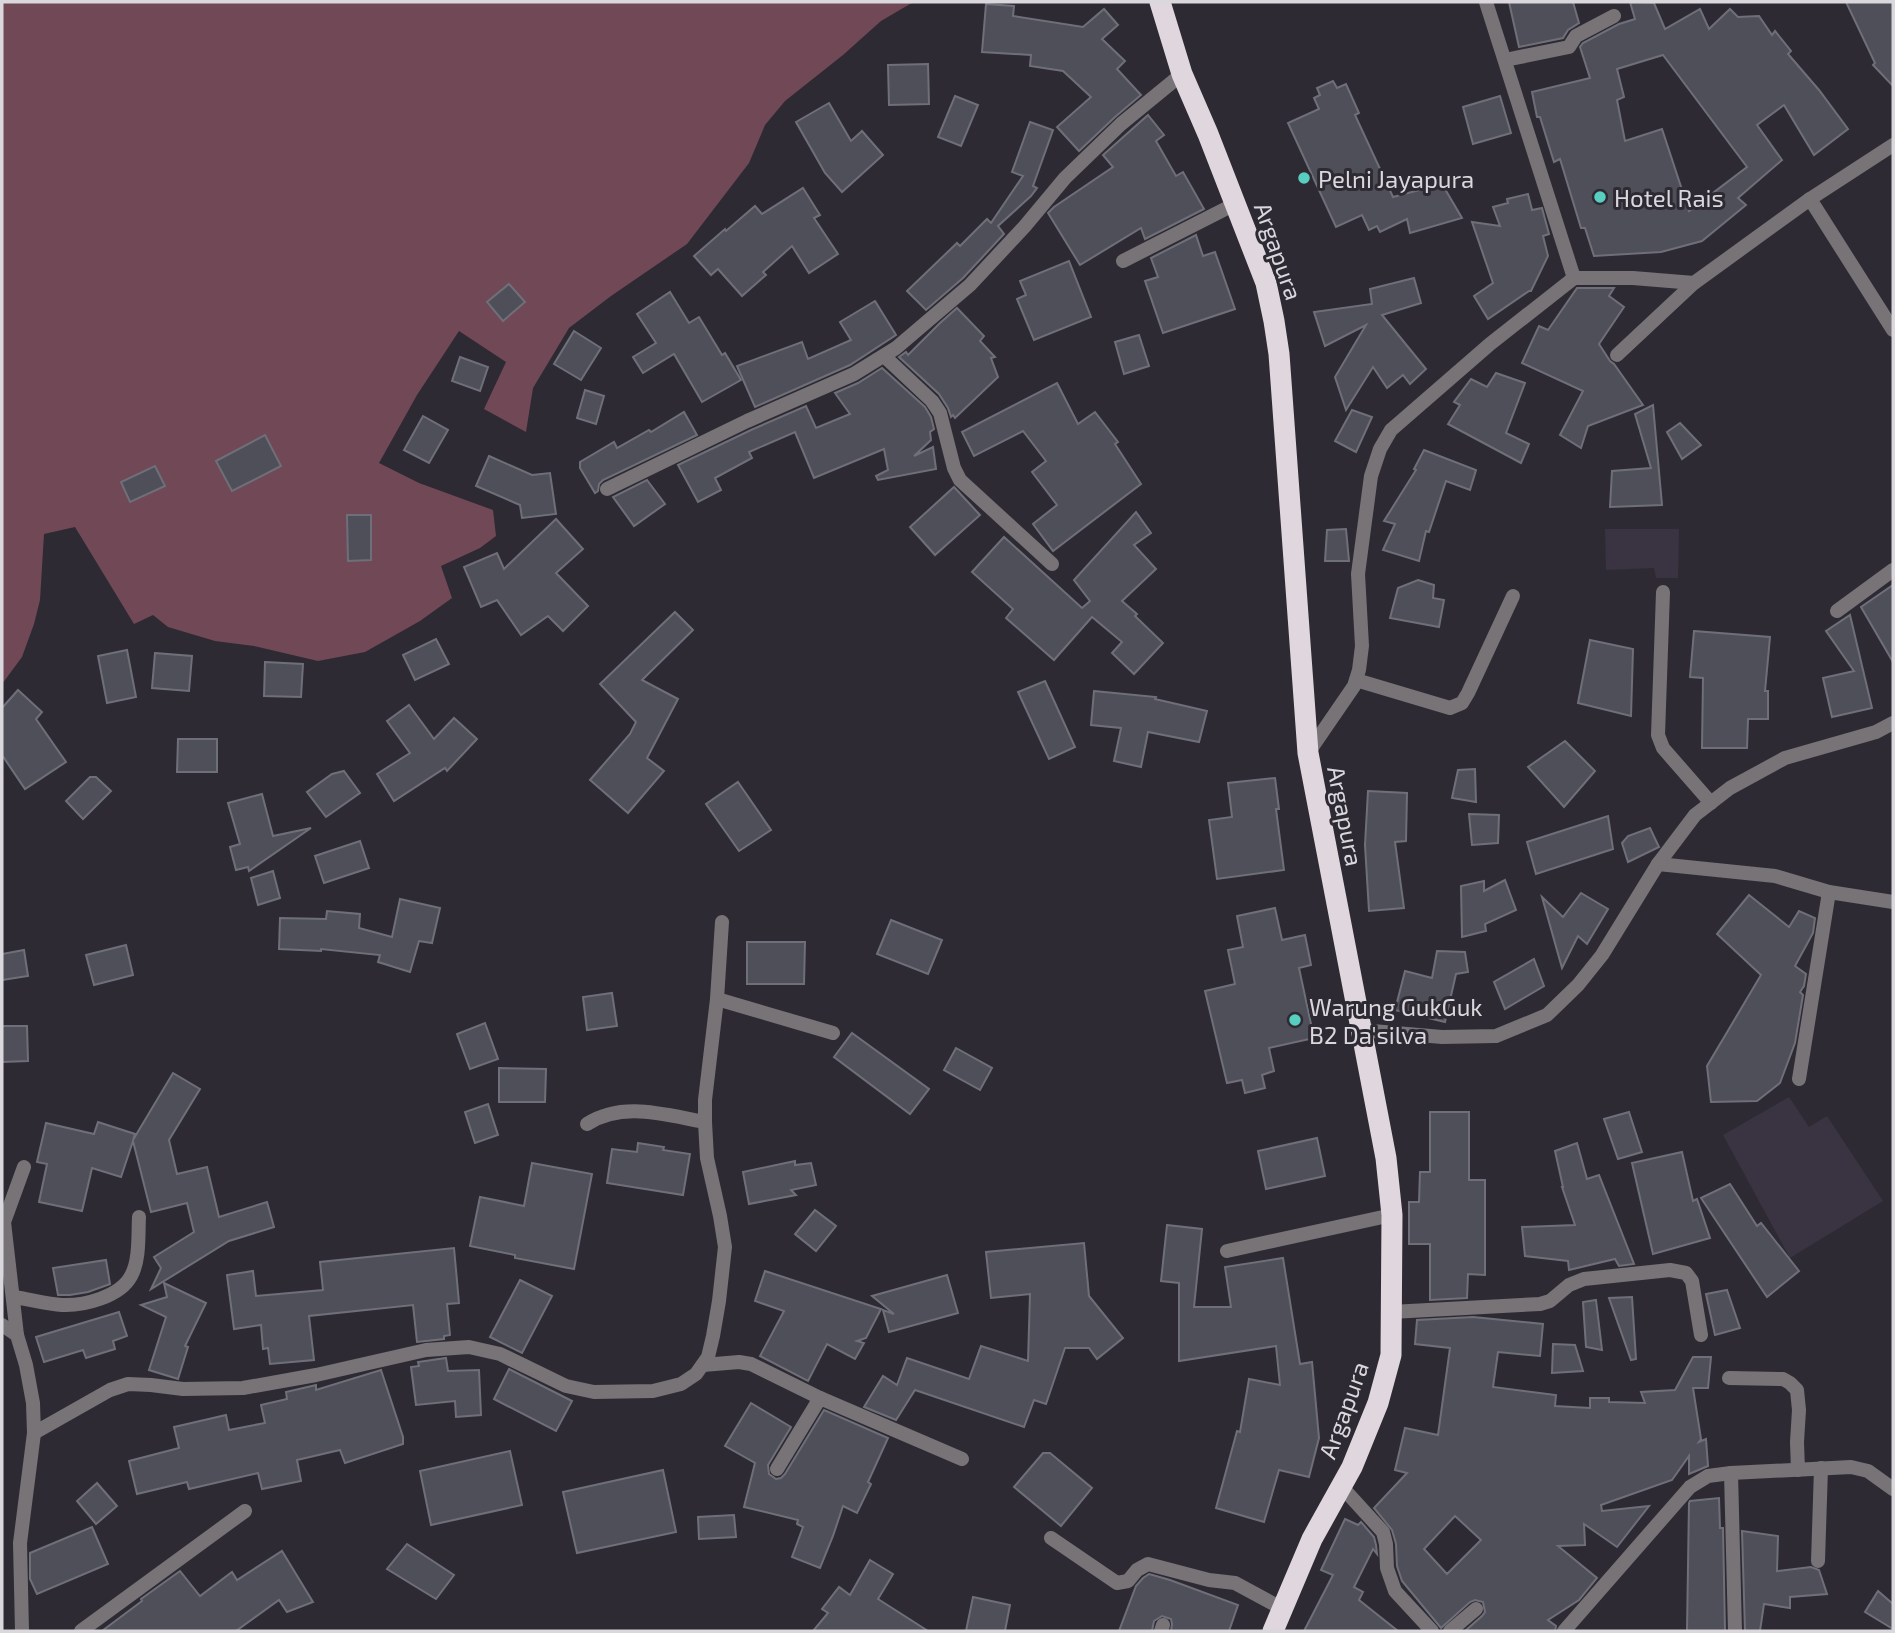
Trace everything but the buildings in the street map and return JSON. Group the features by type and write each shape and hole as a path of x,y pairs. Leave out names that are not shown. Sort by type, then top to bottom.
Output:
{"highway":[{"name":"Argapura","path":"1160,2 1182,74 1266,283 1276,332 1308,753 1386,1158 1392,1215 1391,1355 1378,1403 1352,1467 1312,1539 1273,1631"}],"street":[{"path":"1486,2 1574,278"},
{"path":"1505,60 1569,47 1576,36 1614,16"},
{"path":"607,489 747,421 854,374 896,348 970,285 1065,178 1121,124 1182,74"},
{"path":"1617,355 1694,283 1810,199 1893,145"},
{"path":"1810,199 1893,330"},
{"path":"1123,261 1235,204"},
{"path":"1308,753 1354,686 1359,670 1362,646 1357,574 1371,476 1380,449 1391,430 1490,344 1574,278 1633,278 1694,283"},
{"path":"884,356 932,401 940,413 954,468 960,480 1052,564"},
{"path":"1836,611 1893,570"},
{"path":"1663,592 1658,735 1663,748 1712,803"},
{"path":"1356,680 1450,708 1461,703 1513,596"},
{"path":"1361,1030 1442,1037 1496,1036 1547,1015 1578,985 1602,955 1658,864 1695,815 1730,788 1785,758 1876,732 1893,723"},
{"path":"1658,864 1775,876 1829,892 1893,902"},
{"path":"1799,1079 1829,892"},
{"path":"34,1433 110,1390 128,1384 196,1390 243,1388 316,1375 426,1350 469,1347 500,1354 566,1386 594,1392 653,1391 681,1384 696,1374 708,1357 713,1336 725,1247 707,1158 705,1122 722,922"},
{"path":"717,999 833,1033"},
{"path":"587,1124 600,1116 623,1110 705,1122"},
{"path":"22,1631 20,1544 34,1433 33,1403 17,1335 4,1222 24,1167"},
{"path":"1227,1251 1392,1215"},
{"path":"13,1297 64,1305 97,1301 116,1291 131,1277 137,1254 139,1217"},
{"path":"1391,1312 1540,1304 1550,1301 1569,1285 1584,1279 1670,1270 1686,1273 1692,1281 1702,1335"},
{"path":"2,1325 17,1335"},
{"path":"702,1364 751,1364 820,1398 962,1459"},
{"path":"1728,1378 1783,1379 1797,1390 1798,1469"},
{"path":"777,1469 820,1398"},
{"path":"1564,1631 1690,1487 1708,1476 1852,1467 1868,1471 1893,1489"},
{"path":"1818,1561 1821,1468"},
{"path":"1731,1473 1735,1631"},
{"path":"1342,1486 1383,1532 1387,1568 1395,1591 1432,1631"},
{"path":"81,1631 245,1511"},
{"path":"1051,1538 1117,1583 1128,1581 1137,1570 1148,1564 1209,1580 1235,1583 1283,1609"},
{"path":"1450,1631 1476,1609"}],"shaded area":[{"path":"2,2 917,2 881,21 785,101 765,125 749,163 687,244 569,328 533,388 526,432 484,409 506,362 459,331 417,395 379,463 419,483 493,510 496,536 480,548 441,566 452,598 420,621 365,652 318,661 254,646 215,641 168,627 153,615 134,624 75,527 44,534 40,600 34,624 22,657 2,684"},
{"path":"1605,529 1679,529 1678,578 1656,578 1654,568 1606,570"},
{"path":"1789,1097 1809,1127 1827,1116 1883,1201 1790,1258 1723,1135"}],"place":[{"name":"Pelni Jayapura","path":"1304,178"},
{"name":"Hotel Rais","path":"1600,197"},
{"name":"Warung GukGuk B2 Da'silva","path":"1295,1020"}]}
